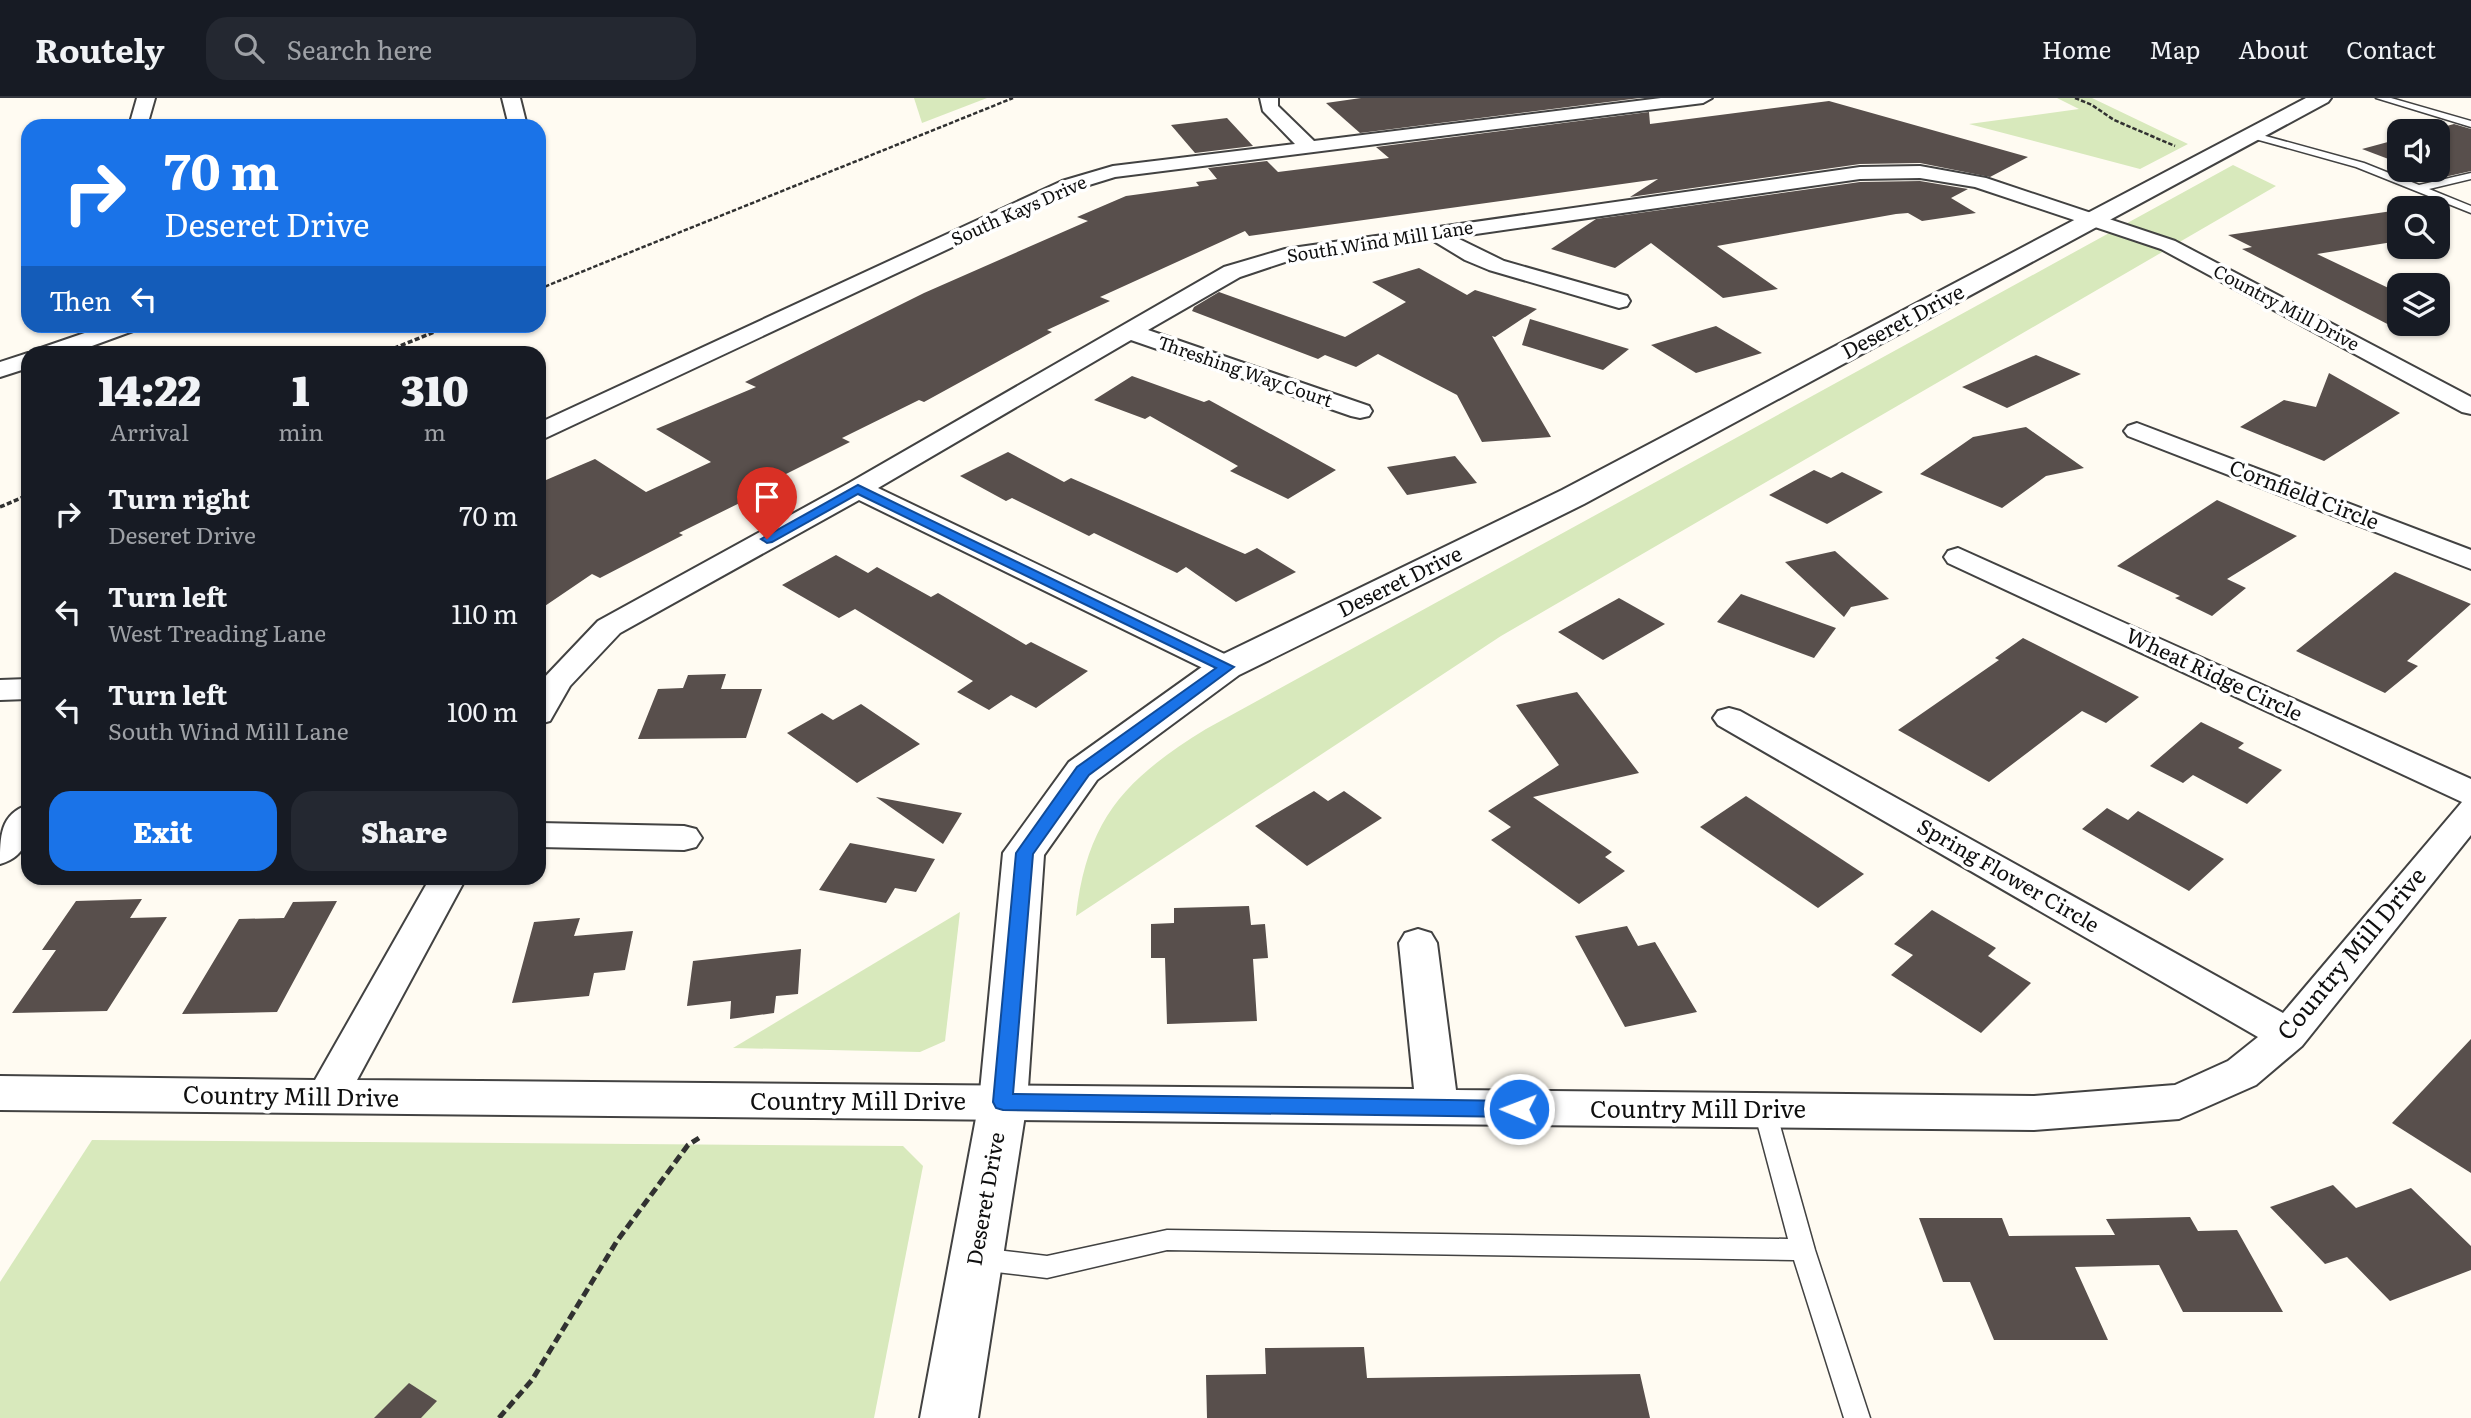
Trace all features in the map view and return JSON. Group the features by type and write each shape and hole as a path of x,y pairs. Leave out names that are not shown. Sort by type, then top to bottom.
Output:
{"street":[{"path":"140,119 146,98"},
{"path":"511,98 516,119"},
{"path":"1269,98 1269,107 1310,148"},
{"name":"South Kays Drive","path":"546,430 1069,185 1113,172 1703,98"},
{"name":"Deseret Drive","path":"949,1418 1003,1102 1024,853 1083,771 1226,667 1573,497 2321,98"},
{"name":"South Wind Mill Lane","path":"546,701 557,681 610,627 858,489 1232,272 1285,255 1860,173 1920,172 1979,182 2096,220"},
{"name":"Country Mill Drive","path":"2096,220 2168,245 2471,407"},
{"path":"1436,233 1448,244 1477,258 1619,301"},
{"name":"Threshing Way Court","path":"1130,332 1360,411"},
{"path":"69,346 105,333"},
{"path":"0,370 21,362"},
{"name":"Cornfield Circle","path":"2137,431 2471,560"},
{"path":"858,489 1226,667"},
{"name":"Wheat Ridge Circle","path":"1958,556 2471,793"},
{"path":"0,690 21,689"},
{"name":"Spring Flower Circle","path":"1728,718 2288,1035"},
{"name":"Country Mill Drive","path":"0,1093 2034,1113 2179,1102 2242,1073 2288,1035 2471,811"},
{"path":"0,852 21,826"},
{"path":"546,835 684,838"},
{"path":"326,1098 444,885"},
{"path":"1418,943 1437,1108"}],"lane":[{"path":"2381,98 2471,124"},
{"path":"2252,135 2335,156 2471,210"},
{"path":"2421,188 2471,176"},
{"path":"1765,1111 1802,1250 1857,1418"},
{"path":"976,1258 1047,1267 1167,1240 1802,1250"}],"path":[{"path":"546,286 1013,98"},
{"path":"2075,98 2114,120 2207,159"},
{"path":"400,346 432,333"},
{"path":"0,507 21,498"},
{"path":"499,1418 532,1380 617,1241 688,1145 752,1102"}],"green space":[{"path":"914,98 987,98 922,123"},
{"path":"2057,98 2092,98 2188,144 2140,169 1969,124 2079,109"},
{"path":"2233,165 2276,186 1501,636 1076,916 1081,882 1101,827 1132,785 1178,747 1206,729"},
{"path":"960,912 945,1041 920,1052 733,1048"},
{"path":"92,1140 903,1146 923,1166 874,1418 0,1418 0,1282"}],"building":[{"path":"1361,98 1640,98 1360,133 1326,103"},
{"path":"1829,101 2028,157 1990,177 1920,163 1860,164 1630,197 1658,179 1249,236 1245,231 1100,297 1110,301 1047,330 1052,332 924,402 919,400 842,438 850,442 772,481 778,484 679,533 683,535 600,578 592,574 546,605 546,480 595,459 646,492 711,462 656,429 756,387 745,382 924,293 1088,221 1077,217 1126,196 1199,186 1196,182 1217,179 1208,168 1267,161 1278,172 1389,158 1376,147 1649,112 1650,124"},
{"path":"1227,118 1253,146 1195,153 1171,125"},
{"path":"2450,125 2471,129 2471,171 2450,176"},
{"path":"2387,142 2387,158 2362,149"},
{"path":"1920,181 1968,189 1951,198 1976,213 1922,221 1908,213 1896,214 1717,246 1778,289 1723,298 1651,243 1615,268 1551,249 1596,219 1860,182"},
{"path":"2387,212 2387,243 2317,254 2387,287 2387,324 2242,249 2252,247 2228,235"},
{"path":"1419,268 1467,295 1475,290 1537,309 1495,337 1492,336 1551,437 1482,442 1457,395 1378,354 1356,367 1325,355 1318,359 1192,311 1194,307 1219,292 1345,337 1406,302 1372,282"},
{"path":"1530,319 1629,349 1603,370 1522,345"},
{"path":"1716,326 1762,353 1696,373 1651,345"},
{"path":"2036,355 2081,374 2007,408 1962,387"},
{"path":"2329,373 2400,413 2324,461 2240,427 2284,400 2316,407"},
{"path":"1132,376 1204,402 1209,400 1336,470 1288,499 1230,471 1238,466 1150,416 1145,419 1094,400"},
{"path":"2026,427 2084,468 2046,476 2002,508 1920,474 1973,437"},
{"path":"1008,452 1064,482 1071,478 1245,554 1257,548 1296,572 1236,602 1186,567 1177,573 1094,533 1089,536 1012,498 1006,501 960,476"},
{"path":"1455,456 1477,483 1407,495 1387,467"},
{"path":"1814,470 1831,478 1842,472 1883,492 1827,524 1769,495"},
{"path":"2217,500 2297,536 2227,579 2246,588 2212,616 2175,598 2180,596 2117,566"},
{"path":"1835,551 1889,599 1851,607 1844,617 1785,562"},
{"path":"836,555 868,573 877,567 931,597 938,593 1026,645 1031,642 1088,671 1036,708 1011,695 989,710 957,692 973,681 855,609 839,618 782,585"},
{"path":"2395,572 2471,604 2407,661 2418,666 2385,693 2296,651"},
{"path":"1741,594 1836,628 1814,658 1717,622"},
{"path":"1619,598 1665,624 1603,660 1558,632"},
{"path":"2023,638 2139,697 2106,723 2082,711 1989,782 1898,730 1999,660 1995,658"},
{"path":"726,674 721,689 762,689 746,738 638,739 658,689 683,688 688,675"},
{"path":"1577,692 1639,773 1533,797 1612,852 1605,857 1625,871 1579,904 1491,840 1511,827 1488,811 1559,765 1516,705"},
{"path":"861,704 920,744 857,783 787,733 822,713 833,720"},
{"path":"2201,722 2244,743 2238,748 2282,770 2247,804 2193,775 2183,783 2150,766"},
{"path":"1314,791 1328,801 1344,791 1382,818 1307,866 1255,826"},
{"path":"1746,796 1864,874 1818,908 1700,827"},
{"path":"876,797 962,813 943,844"},
{"path":"2107,808 2128,820 2138,811 2224,859 2189,891 2082,829"},
{"path":"850,843 935,859 916,892 895,888 886,903 819,890"},
{"path":"142,899 130,918 167,917 107,1011 12,1013 56,950 42,950 76,901"},
{"path":"337,901 277,1012 182,1014 239,919 284,918 293,902"},
{"path":"1249,906 1251,925 1265,924 1268,958 1253,959 1257,1021 1167,1024 1165,958 1151,958 1151,924 1174,923 1174,908"},
{"path":"1932,910 1996,948 1988,956 2031,983 1981,1033 1891,975 1913,955 1894,944"},
{"path":"580,918 574,936 633,931 625,970 594,973 589,996 512,1003 534,922"},
{"path":"1627,926 1638,946 1655,942 1697,1012 1625,1027 1575,936"},
{"path":"801,949 798,994 776,996 774,1013 730,1019 731,1001 687,1006 693,961"},
{"path":"2471,1039 2471,1173 2392,1123"},
{"path":"2333,1185 2356,1208 2411,1188 2471,1246 2471,1270 2390,1301 2347,1257 2325,1264 2270,1207"},
{"path":"2190,1217 2198,1231 2237,1230 2283,1312 2183,1312 2159,1265 2075,1267 2108,1340 1994,1340 1970,1282 1943,1282 1919,1218 2002,1218 2009,1236 2115,1235 2106,1219"},
{"path":"1364,1347 1367,1378 1640,1374 1650,1418 1207,1418 1206,1375 1266,1374 1265,1348"},
{"path":"409,1383 437,1401 421,1418 374,1418"}],"route":[{"path":"767,539 858,489 1226,667 1083,771 1024,853 1003,1102 1519,1109"}]}
